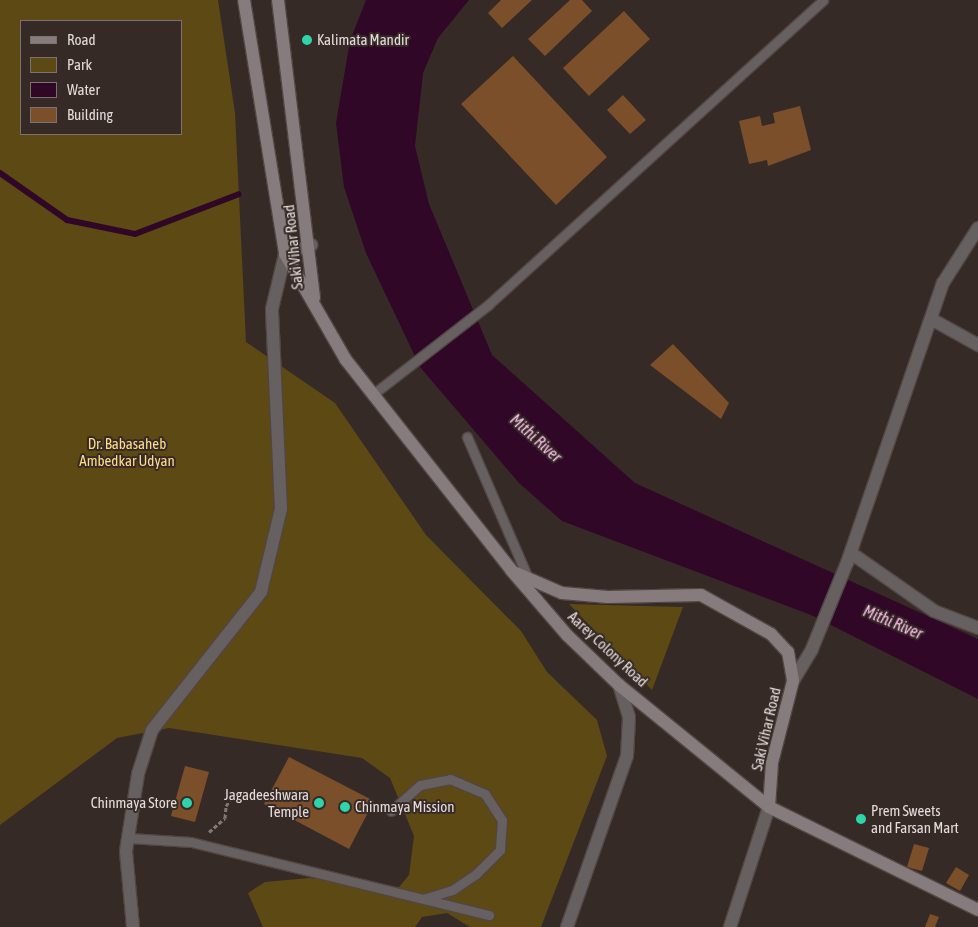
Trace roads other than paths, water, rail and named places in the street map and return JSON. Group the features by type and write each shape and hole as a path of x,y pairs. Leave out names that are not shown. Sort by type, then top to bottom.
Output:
{"main road":[{"name":"Saki Vihar Road","path":"244,0 285,254 314,300"},
{"name":"Saki Vihar Road","path":"278,0 311,245 314,300"},
{"name":"Aarey Colony Road","path":"314,300 346,360 372,395 511,570 567,635 619,684 769,807 978,910"},
{"name":"Saki Vihar Road","path":"511,570 562,593 608,598 701,595 771,634 788,652 793,681 772,762 769,807"}],"street":[{"path":"793,681 812,649 849,558 943,282 978,228"},
{"path":"133,927 126,852 138,774 152,730 261,592 281,509 272,309 285,254 311,245"},
{"path":"931,319 978,345"},
{"path":"849,558 920,603 978,628"},
{"path":"568,927 627,756 629,717 619,684"},
{"name":"Saki Vihar Road","path":"730,927 769,807"}],"lane":[{"path":"372,395 409,369 488,305 823,0"},
{"path":"467,437 528,578"},
{"path":"391,811 420,785 450,778 485,794 502,820 500,850 476,874 452,890 422,898"},
{"path":"129,838 191,842 489,915"}],"water":[{"name":"Mithi River","path":"366,0 469,0 438,38 423,73 415,146 429,204 492,355 635,483 978,639 978,699 811,615 562,521 519,483 420,367 366,253 344,187 336,123 350,41"}],"waterway":[{"path":"0,173 67,220 135,234 239,194"}],"place":[{"name":"Kalimata Mandir","path":"307,40"},
{"name":"Chinmaya Store","path":"187,803"},
{"name":"Jagadeeshwara Temple","path":"319,803"},
{"name":"Chinmaya Mission","path":"345,807"},
{"name":"Prem Sweets and Farsan Mart","path":"861,819"}],"park label":[{"name":"Dr. Babasaheb Ambedkar Udyan","path":"127,452"}]}
